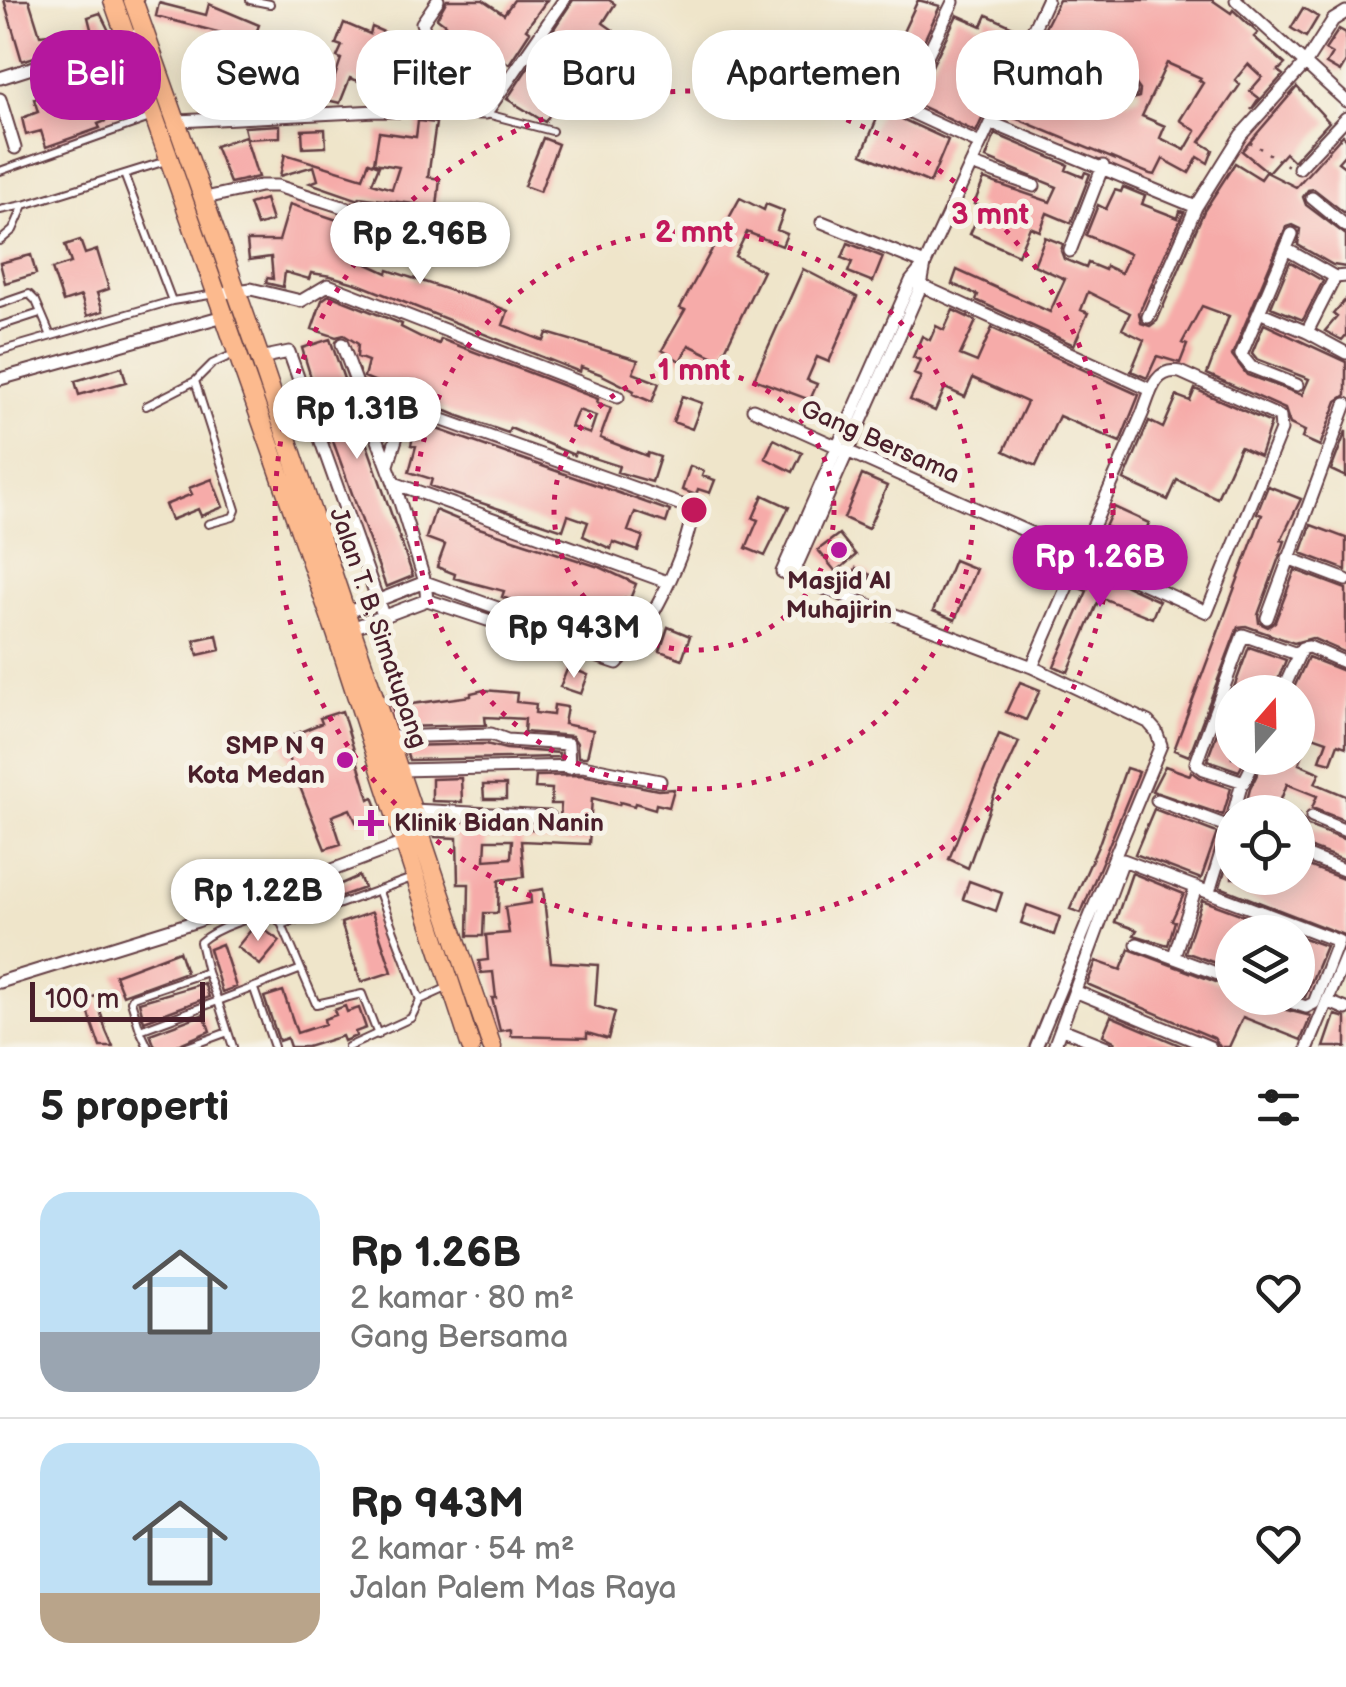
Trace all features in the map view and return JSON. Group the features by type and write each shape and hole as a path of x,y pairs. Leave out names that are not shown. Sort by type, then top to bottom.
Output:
{"main road":[{"name":"Jalan T. B. Simatupang","path":"113,0 133,30"},
{"name":"Jalan T. B. Simatupang","path":"132,0 135,30"},
{"name":"Jalan T. B. Simatupang","path":"161,86 178,121 236,289 237,352 341,623 390,737 492,1047"},
{"name":"Jalan T. B. Simatupang","path":"155,120 216,294 234,313 260,358 404,843 471,1047"}],"street":[{"path":"424,30 422,23 438,0"},
{"path":"506,82 564,0"},
{"path":"1033,30 1047,0"},
{"path":"1236,0 1346,101"},
{"path":"953,2 903,105 906,110 980,144"},
{"path":"1148,318 1196,207 1241,135 1305,64 1333,20 1346,12"},
{"path":"0,78 30,69"},
{"path":"0,99 15,148"},
{"path":"178,121 356,111"},
{"path":"1299,168 1346,118"},
{"path":"1036,1047 1161,745 1156,731 1148,722 1032,668 792,576 811,520 870,384 992,122 1196,207"},
{"path":"971,164 1034,186"},
{"path":"1070,251 1103,166"},
{"path":"205,198 277,186 346,208"},
{"path":"1312,198 1346,226"},
{"path":"822,222 925,264"},
{"path":"1292,234 1242,359 1251,367 1296,385"},
{"path":"1286,249 1340,276 1307,332"},
{"path":"916,283 1151,390 1032,668"},
{"path":"216,294 236,289 302,302 328,284 618,397"},
{"path":"1258,312 1307,332 1346,354"},
{"path":"0,380 234,313"},
{"path":"342,344 394,482 427,600"},
{"path":"260,358 286,352 290,356 383,615"},
{"name":"Gang Bersama","path":"753,410 1202,612 1212,607 1283,420 1180,372 1163,373 1151,390"},
{"path":"341,623 383,615 427,600 613,664 626,654 649,623 694,512 690,507 406,407 359,386"},
{"path":"1267,618 1346,404"},
{"path":"387,466 406,407"},
{"path":"394,482 666,582"},
{"path":"1288,558 1346,580"},
{"path":"341,623 378,600 425,582 626,654"},
{"path":"1250,775 1242,782 1196,763 1241,637 1248,634 1297,654"},
{"path":"1289,675 1297,654 1309,647 1346,662"},
{"path":"390,737 491,734 507,740 568,744 569,768"},
{"path":"400,770 583,766 660,781"},
{"path":"1239,795 1242,782"},
{"path":"1157,800 1215,816"},
{"path":"413,810 550,816"},
{"path":"1315,818 1346,831"},
{"path":"0,982 197,922 404,843"},
{"path":"1315,858 1346,870"},
{"path":"1054,1047 1123,860 1342,943 1315,999"},
{"path":"1210,892 1215,876"},
{"path":"1174,956 1196,887"},
{"path":"1137,944 1215,972"},
{"path":"1308,1047 1346,956"},
{"path":"1077,992 1210,1047"},
{"path":"1327,1001 1346,1009"},
{"path":"1062,1029 1106,1047"}],"lane":[{"path":"250,0 270,4"},
{"path":"506,119 552,131"},
{"path":"0,171 143,120"},
{"path":"0,210 190,156"},
{"path":"124,174 172,301"},
{"path":"0,241 13,230 24,205"},
{"path":"0,304 28,294 36,301 51,336"},
{"path":"0,351 172,301 216,294"},
{"path":"0,326 40,313"},
{"path":"146,406 195,381 212,364 237,352"},
{"path":"195,381 236,510 233,517 208,524"},
{"path":"282,926 415,878"},
{"path":"380,892 420,1000"},
{"path":"233,1047 200,950 203,938 263,915 276,916 318,1005 362,994 378,1035"},
{"path":"140,1030 299,970"},
{"path":"148,1047 131,998 207,972"},
{"path":"348,1047 411,1018 420,1000 451,986"},
{"path":"254,990 274,1047"},
{"path":"187,1047 228,1032"}],"path":[{"path":"1241,135 1280,164 1299,168"}],"building":[{"path":"4,0 29,0 38,30 30,30 30,58 22,61"},
{"path":"447,0 483,0 504,14 514,0 547,0 526,29 526,38 509,64 506,30 441,30 445,24 437,18"},
{"path":"573,0 609,0 615,4 603,23 613,30 553,30"},
{"path":"918,0 940,6 929,30 904,30"},
{"path":"1059,0 1212,0 1231,13 1233,10 1258,33 1254,37 1285,64 1278,71 1283,75 1251,110 1259,98 1250,91 1262,77 1248,64 1235,80 1240,85 1200,142 1213,150 1208,163 1198,157 1189,173 1163,159 1155,175 1150,174 1020,120 1139,120 1139,30 1044,30","holes":["1167,63 1203,83 1180,120 1196,131 1185,150 1160,138 1165,126 1142,116"]},
{"path":"159,3 206,15 209,4 259,25 257,30 210,30 156,16"},
{"path":"1303,8 1318,17 1306,37 1291,28"},
{"path":"100,13 108,30 90,30 88,17"},
{"path":"957,15 982,26 987,15 1020,30 956,30 956,120 981,120 976,132 936,113 936,58"},
{"path":"344,23 361,30 356,30 356,80 350,78 340,103 336,102 336,74 342,46 336,44"},
{"path":"1339,29 1346,33 1346,62 1340,72 1326,64 1332,54 1325,50"},
{"path":"526,70 526,110 507,99"},
{"path":"1297,87 1329,122 1293,161 1285,153 1268,172 1242,151"},
{"path":"30,115 30,120 108,120 98,124 100,128 46,147 41,131 26,135 22,118"},
{"path":"876,120 904,120 948,140 930,183 862,154"},
{"path":"418,121 436,123 428,177 440,179 437,207 360,197 359,200 310,183 318,180 314,166 280,176 285,154 363,178 369,162 379,166 372,183 392,189 399,167 374,163 379,132 416,137"},
{"path":"280,125 280,137 247,139 244,127"},
{"path":"325,129 326,147 303,148 302,130"},
{"path":"995,134 1068,165 1066,170 1083,177 1085,172 1090,174 1071,223 1047,213 1040,231 1030,227 1018,255 970,234 982,207 974,204 984,179 1050,202 1057,187 986,158"},
{"path":"1343,135 1346,153 1338,162 1346,168 1346,214 1314,189 1303,197 1306,205 1346,235 1346,267 1333,265 1298,245 1300,229 1286,227 1232,355 1247,375 1302,395 1309,379 1257,359 1252,353 1264,324 1346,362 1346,395 1337,401 1320,446 1302,438 1305,431 1290,424 1285,409 1207,374 1229,316 1202,306 1182,343 1187,345 1180,363 1157,356 1147,378 1131,371 1144,340 1122,329 1130,313 1088,292 1081,310 1088,313 1074,345 976,300 978,295 952,284 957,270 1050,312 1065,279 1034,265 1045,237 1063,244 1064,259 1086,268 1088,263 1121,273 1130,254 1086,235 1098,205 1106,209 1115,190 1121,192 1123,187 1145,196 1142,204 1178,218 1180,211 1184,212 1139,313 1141,323 1150,326 1157,321 1204,211 1235,163 1261,179 1266,172 1296,187"},
{"path":"245,136 258,177 230,183 215,146"},
{"path":"543,138 558,144 540,192 524,186"},
{"path":"740,198 764,210 766,204 784,211 777,230 787,234 782,246 747,232 735,256 763,271 720,360 689,345 680,361 662,350 685,310 680,308"},
{"path":"265,199 272,221 257,226 249,204"},
{"path":"353,202 420,223 415,238 401,234 399,239 378,232 377,237 359,230 350,256 387,273 388,270 508,311 503,325 544,341 547,333 638,360 633,373 659,383 652,402 600,374 581,367 580,372 358,284 331,276 311,273 309,279 285,272 283,287 266,283 267,278 273,279 271,257 249,260 247,241 279,241 290,204 340,221 353,214"},
{"path":"80,240 85,254 97,250 109,289 97,293 103,311 87,316 81,296 63,302 52,269 71,263 65,245"},
{"path":"848,243 883,257 873,282 848,272 852,262 842,258"},
{"path":"31,255 36,274 5,283 0,263"},
{"path":"1290,262 1323,281 1303,320 1271,307"},
{"path":"803,269 857,297 829,362 817,357 807,380 817,384 810,400 754,379"},
{"path":"329,295 402,324 401,327 439,344 441,339 598,399 597,403 611,408 600,438 660,457 652,482 617,472 619,466 575,452 574,455 510,428 508,433 456,415 364,377 368,361 357,357 358,344 344,335 336,337 312,329 322,300","holes":["578,410 596,416 590,434 571,427"]},
{"path":"1346,299 1346,335 1342,340 1325,331"},
{"path":"953,310 976,321 960,355 977,362 992,328 1139,395 1120,442 1059,416 1036,466 1004,451 1027,402 973,378 965,397 945,388 935,411 910,400 921,377 914,374 920,360 913,357 922,336 930,340 936,326 944,330"},
{"path":"330,339 413,576 386,587 302,348"},
{"path":"122,367 126,382 79,395 75,381"},
{"path":"1195,389 1271,423 1260,456 1240,447 1217,498 1177,480 1168,500 1124,480 1149,421 1163,428 1177,396 1190,401"},
{"path":"682,396 702,403 692,429 673,422"},
{"path":"417,422 670,511 666,523 635,512 628,531 643,536 638,551 613,542 611,549 583,536 588,522 568,515 563,530 430,486 432,479 409,472"},
{"path":"1346,431 1346,477 1331,470"},
{"path":"774,439 802,453 793,472 765,458"},
{"path":"690,466 715,480 710,493 698,489 696,495 682,490"},
{"path":"862,475 887,486 868,529 844,518"},
{"path":"212,479 223,507 201,516 198,509 171,520 165,505 192,494 189,488"},
{"path":"1268,486 1301,499 1281,540 1285,541 1258,615 1259,623 1268,627 1275,622 1295,570 1346,589 1346,653 1312,638 1294,643 1246,626 1238,627 1220,675 1215,675 1215,688 1189,756 1174,750 1262,515 1257,513"},
{"path":"763,495 789,507 765,556 746,548"},
{"path":"1114,507 1149,523 1130,564 1095,549"},
{"path":"435,510 602,568 636,584 630,599 625,598 615,629 585,620 583,624 516,602 502,597 504,591 454,578 455,574 437,567 445,545 426,538"},
{"path":"1311,525 1346,538 1346,570 1301,553"},
{"path":"839,534 856,555 836,572 818,550"},
{"path":"954,560 976,569 955,620 933,611"},
{"path":"856,568 871,575 863,593 847,587"},
{"path":"1087,568 1159,601 1152,618 1100,597 1068,672 1054,666 1087,591 1079,588"},
{"path":"668,627 690,636 682,659 660,651"},
{"path":"217,635 220,650 198,655 194,640"},
{"path":"1249,647 1286,660 1280,675 1238,675"},
{"path":"1308,657 1346,672 1346,747 1338,744 1331,763 1320,760 1327,741 1315,737 1315,675 1300,675"},
{"path":"568,667 588,675 581,694 560,687"},
{"path":"1020,682 1040,690 1026,720 1006,712"},
{"path":"484,690 517,693 516,702 536,704 535,713 553,715 554,705 567,707 564,724 593,730 587,757 578,757 572,736 524,732 525,719 485,717 486,725 398,727 388,694 402,692 404,705 471,696"},
{"path":"342,711 369,799 373,797 379,812 356,822 350,809 332,816 341,844 325,849 281,740 322,723 320,718"},
{"path":"999,734 1019,742 968,868 949,859"},
{"path":"1215,739 1215,763 1207,760"},
{"path":"486,744 559,753 559,757 409,760 404,746"},
{"path":"1165,766 1190,775 1191,771 1231,788 1229,795 1215,795 1215,812 1152,791"},
{"path":"1126,768 1139,772 1081,913 1070,909"},
{"path":"1315,771 1320,773 1315,783 1346,796 1346,821 1315,809 1317,796 1287,784 1283,795 1248,795 1257,775 1315,775"},
{"path":"582,775 658,790 674,789 669,807 656,804 655,809 592,798 589,844 521,841 524,877 499,880 498,913 484,913 483,936 468,936 469,884 458,884 457,838 435,837 430,820 468,822 467,827 559,830 561,804 551,804 552,789 535,788 536,776","holes":["486,840 512,840 511,858 485,860"]},
{"path":"461,778 462,802 432,801 432,779"},
{"path":"483,785 506,785 506,799 484,799"},
{"path":"1154,809 1215,832 1201,879 1135,854"},
{"path":"1315,829 1346,840 1346,861 1315,849"},
{"path":"1315,868 1346,880 1346,936 1315,924 1315,915 1292,915 1241,895 1315,895"},
{"path":"1132,873 1184,894 1172,920 1175,921 1168,945 1134,935 1137,930 1115,922"},
{"path":"359,876 364,888 305,909 302,901"},
{"path":"969,881 1002,893 996,911 963,899"},
{"path":"543,889 551,962 598,965 595,1006 615,1012 608,1039 587,1033 587,1038 511,1036 511,1029 500,1031 492,998 496,998 493,972 481,973 479,961 488,960 486,935 509,933 505,907 531,903 530,891"},
{"path":"1202,900 1243,915 1215,915 1215,963 1185,952"},
{"path":"1027,905 1060,917 1054,935 1021,923"},
{"path":"372,912 392,972 361,982 341,923"},
{"path":"256,924 280,941 260,965 237,947"},
{"path":"1315,942 1326,946 1315,973"},
{"path":"222,944 236,987 222,992 209,949"},
{"path":"1129,949 1215,982 1215,1015 1311,1016 1301,1040 1243,1017 1229,1047 1220,1047 1214,1038 1087,984 1096,961 1121,970"},
{"path":"179,951 186,972 123,995 115,975"},
{"path":"204,983 209,997 144,1021 139,1002"},
{"path":"283,991 297,1033 325,1024 324,1019 336,1015 334,1010 345,1006 347,1012 359,1008 366,1028 344,1041 342,1036 307,1047 290,1047 287,1038 279,1041 264,997"},
{"path":"96,996 113,1047 100,1047 92,1024 85,999"},
{"path":"204,1014 210,1031 173,1047 155,1047 150,1034"},
{"path":"1335,1015 1346,1018 1346,1047 1324,1047"},
{"path":"1111,1016 1182,1047 1116,1047 1114,1041 1103,1035"}],"place":[{"name":"Masjid Al Muhajirin","path":"839,550"},
{"name":"SMP N 9 Kota Medan","path":"345,760"},
{"name":"Klinik Bidan Nanin","path":"371,823"}]}
